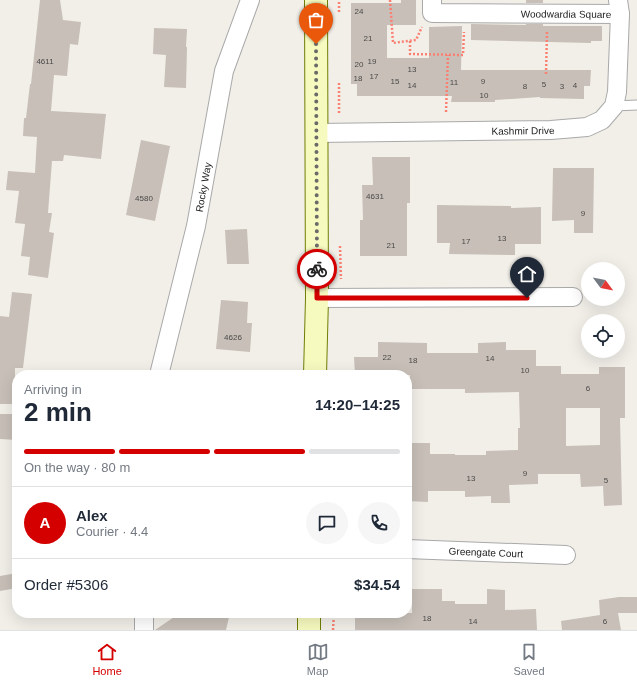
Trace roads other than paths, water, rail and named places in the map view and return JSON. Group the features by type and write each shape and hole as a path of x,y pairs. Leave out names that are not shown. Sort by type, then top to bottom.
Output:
{"street":[{"name":"Rocky Way","path":"160,370 196,226 224,71 250,0"},
{"path":"315,370 317,298 316,0"},
{"name":"Woodwardia Square","path":"432,7 465,14 512,7 547,14 619,7"},
{"path":"614,106 617,92 619,7"},
{"name":"Kashmir Drive","path":"317,133 551,130 587,127 602,120 614,106"},
{"path":"317,298 573,297"},
{"name":"Greengate Court","path":"412,549 566,555"},
{"path":"144,618 144,630"},
{"path":"309,618 309,630"}],"lane":[{"path":"614,106 637,105"}]}
